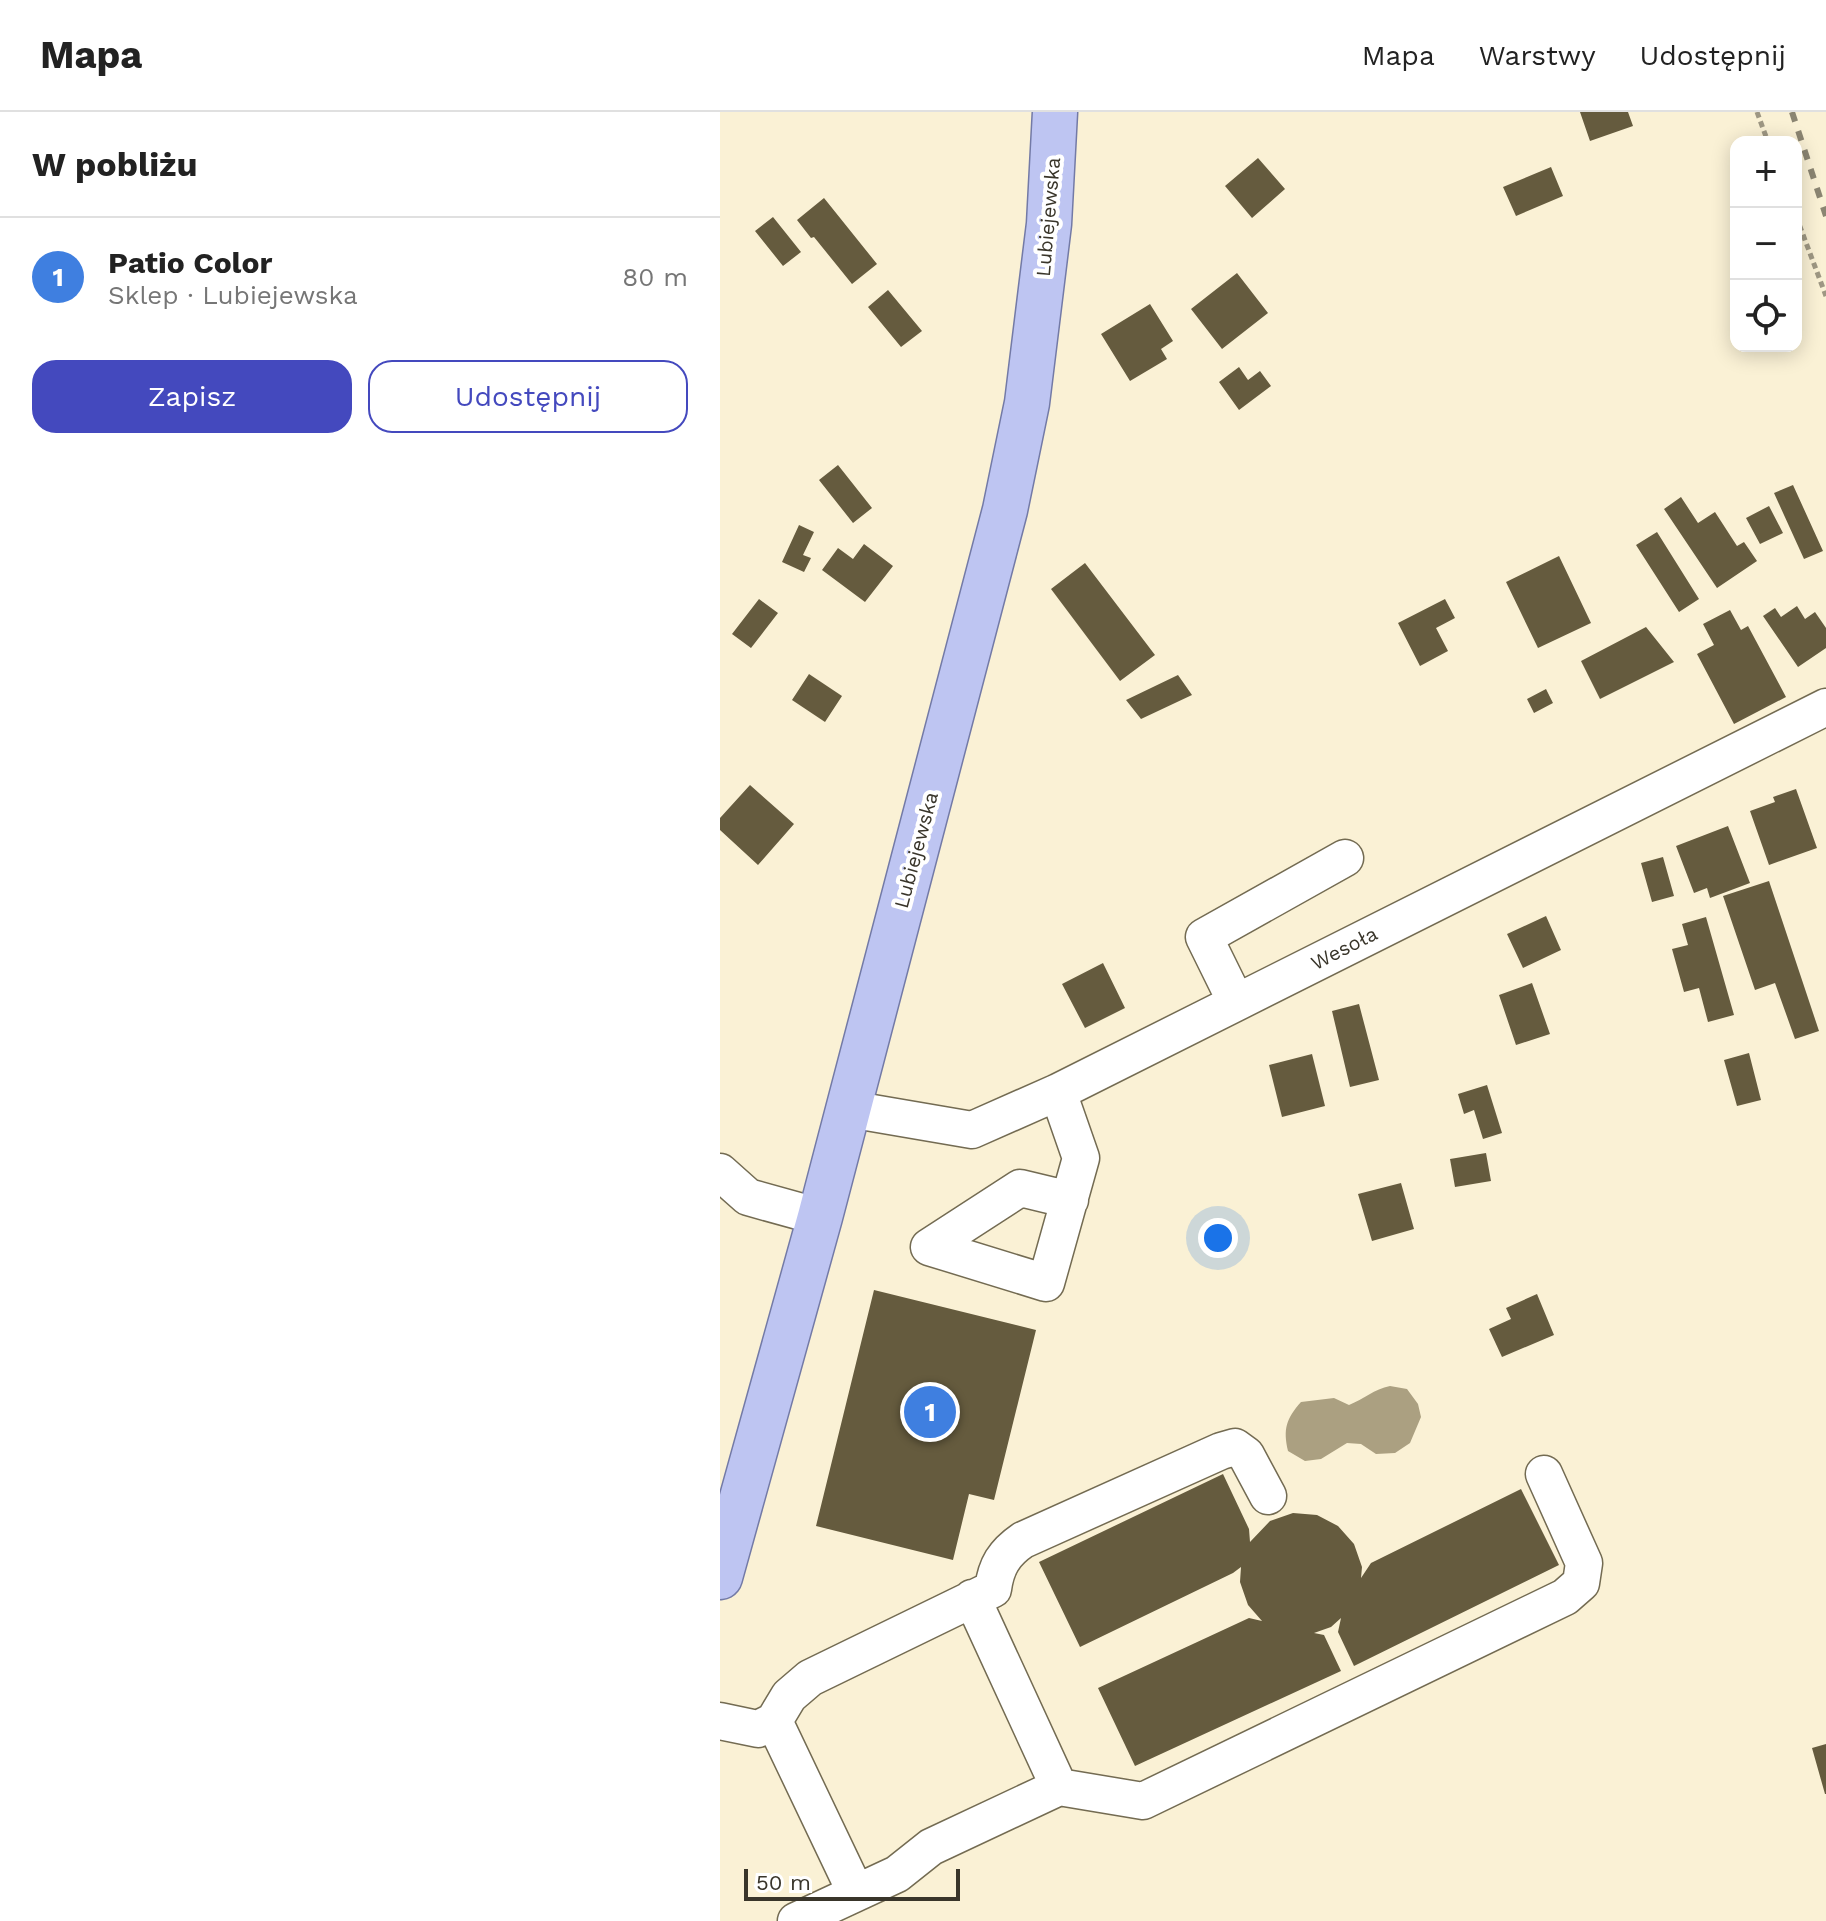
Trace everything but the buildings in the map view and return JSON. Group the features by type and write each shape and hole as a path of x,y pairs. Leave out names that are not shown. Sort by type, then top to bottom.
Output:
{"main road":[{"name":"Lubiejewska","path":"720,1577 733,1480 820,1217 1009,495 1027,403 1048,238 1055,112"}],"street":[{"name":"Wesoła","path":"849,1109 972,1130 1058,1092 1826,707"},
{"path":"1236,1002 1204,937 1345,858"},
{"path":"1058,1092 1081,1158 1070,1200"},
{"path":"720,1172 748,1197 820,1217"},
{"path":"720,1721 758,1729 774,1721 789,1696 810,1678 993,1589 1001,1560 1023,1540 1221,1451 1235,1447 1246,1455 1268,1496"},
{"path":"796,1921 897,1874 931,1847 1059,1787 1143,1801 1565,1597 1581,1583 1584,1563 1544,1474"},
{"path":"972,1598 1059,1787"},
{"path":"774,1721 856,1893"}],"path":[{"path":"1757,112 1766,136"},
{"path":"1802,232 1826,296"}],"shaded area":[{"path":"1390,1386 1407,1389 1418,1404 1421,1417 1410,1443 1395,1453 1376,1454 1361,1444 1347,1443 1321,1459 1305,1461 1288,1451 1287,1425 1301,1402 1334,1398 1349,1405"}],"railway":[{"path":"1792,112 1826,216"}],"place":[{"name":"Patio Color","path":"930,1412"}]}
